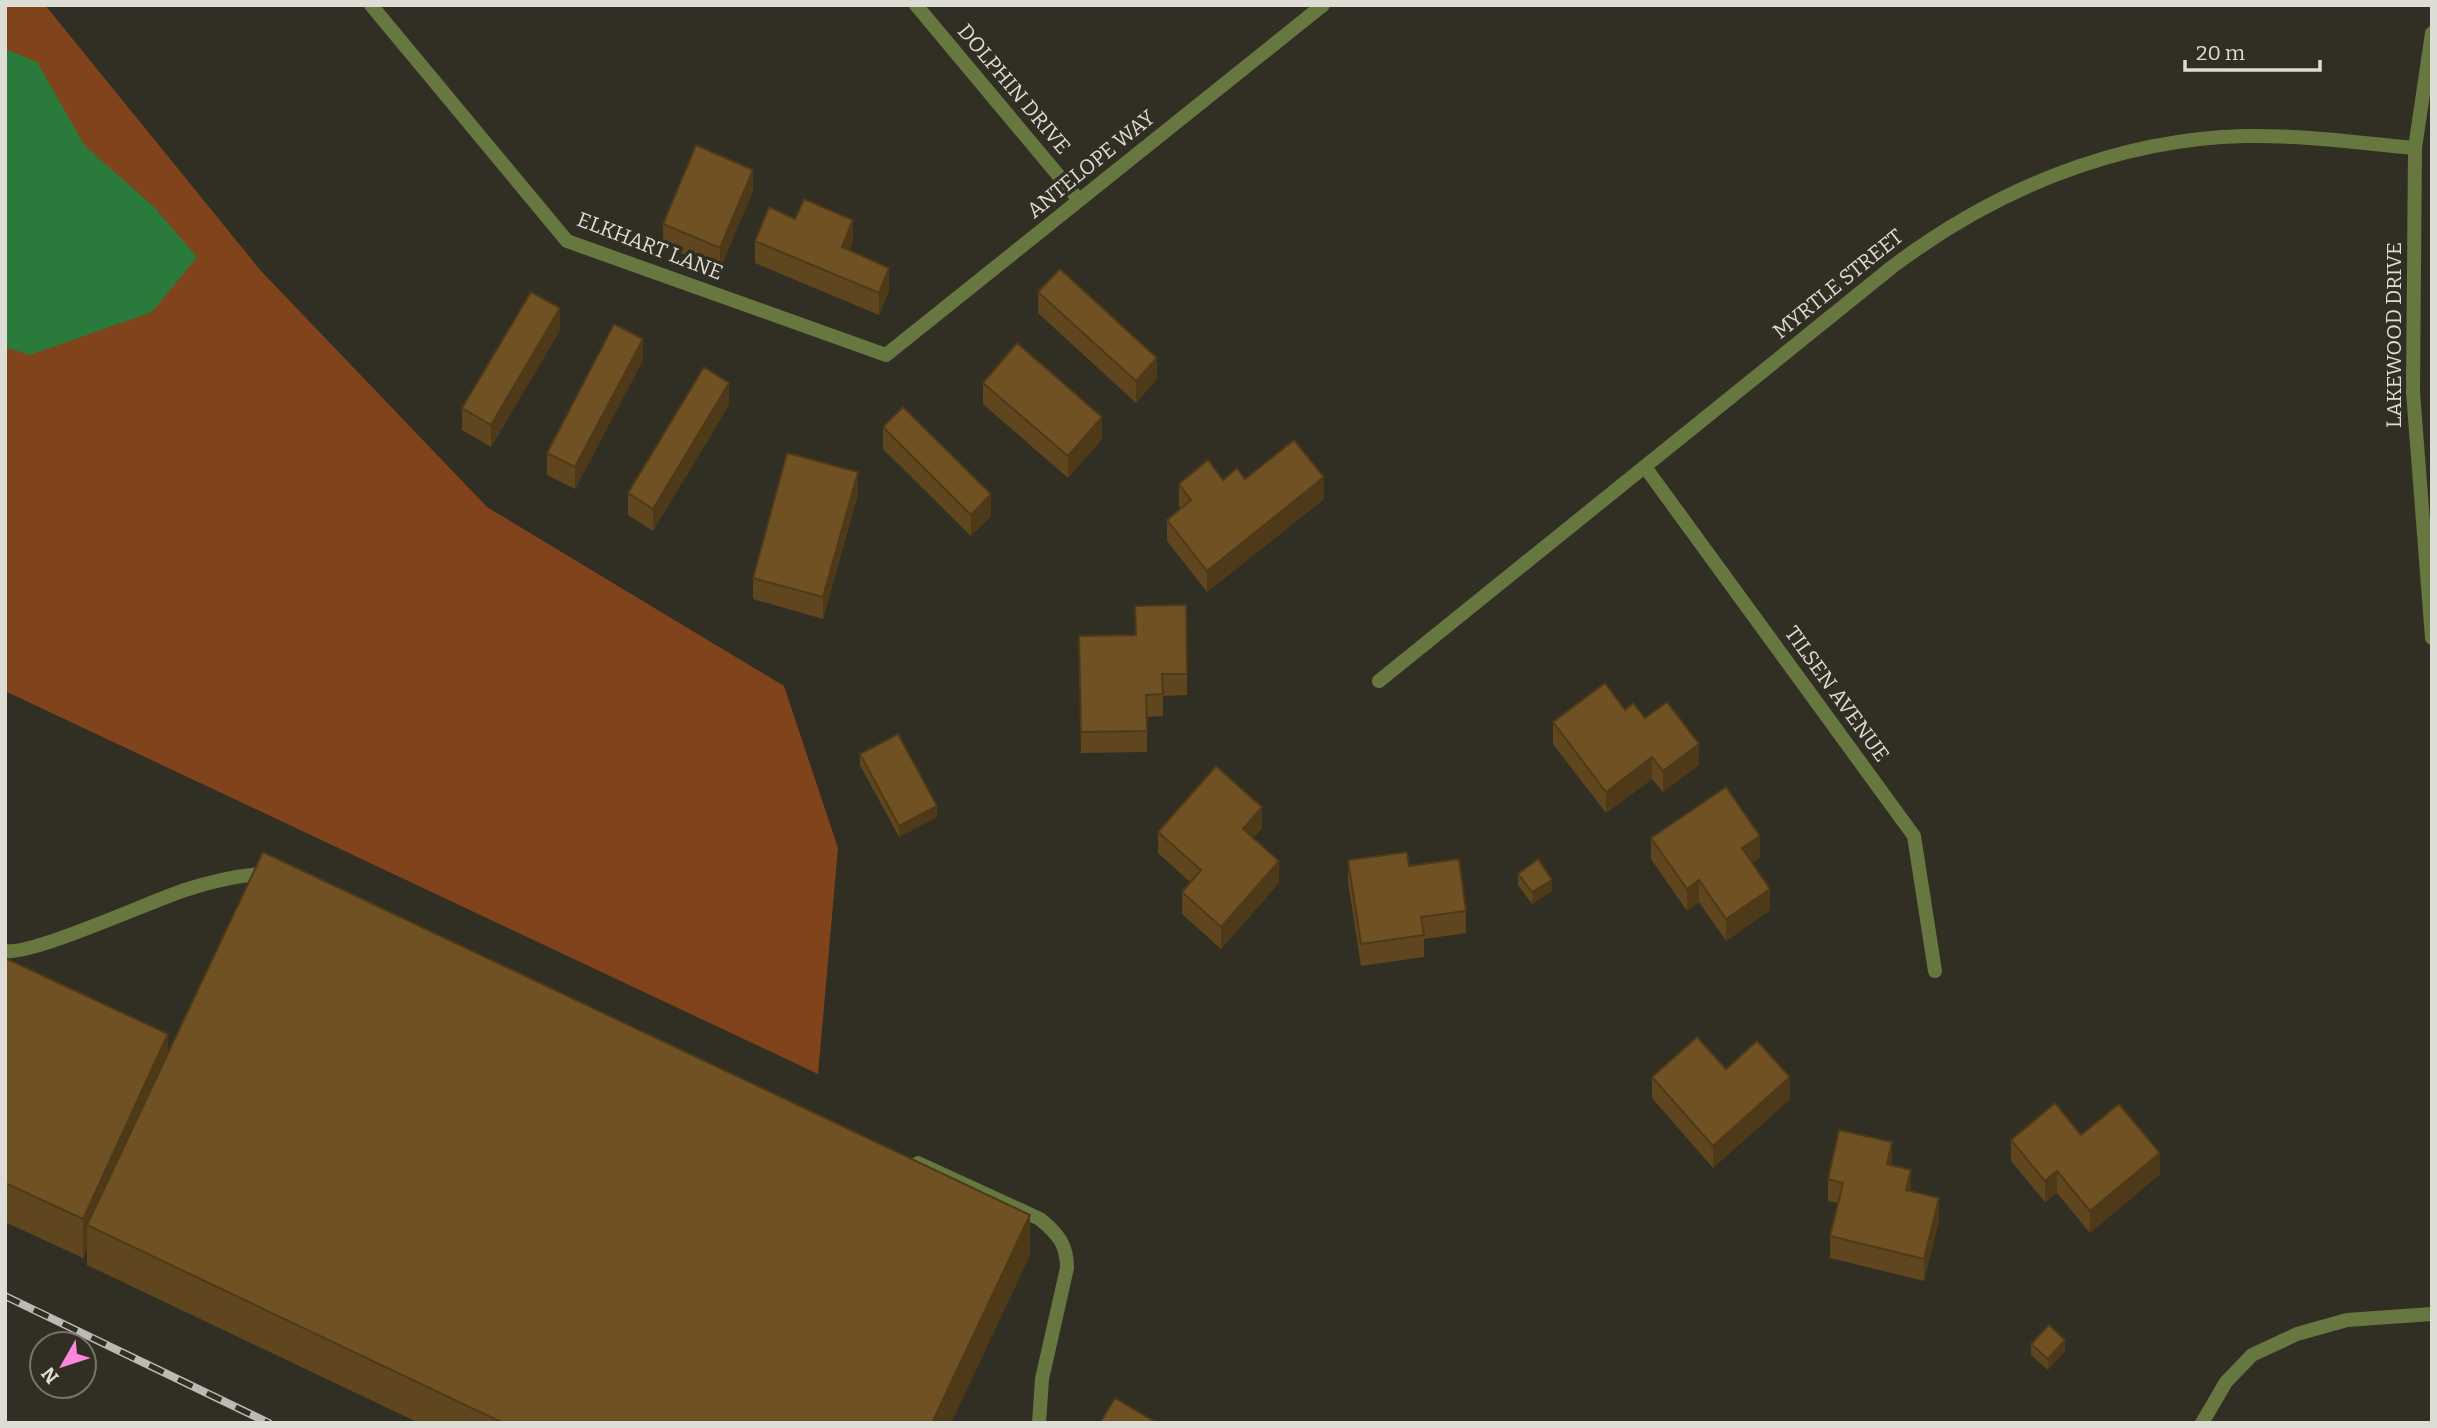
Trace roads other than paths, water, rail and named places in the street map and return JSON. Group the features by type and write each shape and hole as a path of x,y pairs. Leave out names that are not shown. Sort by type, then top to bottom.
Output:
{"street":[{"name":"ELKHART LANE","path":"371,5 567,241 886,355"},
{"name":"DOLPHIN DRIVE","path":"916,5 1079,200"},
{"name":"ANTELOPE WAY","path":"886,355 1323,5"},
{"name":"LAKEWOOD DRIVE","path":"2432,33 2415,148 2413,392 2432,638"},
{"name":"MYRTLE STREET","path":"1379,681 1930,238 2005,195 2080,165 2163,144 2244,136 2321,139 2415,148"},
{"name":"TILSEN AVENUE","path":"1645,467 1914,836 1935,971"},
{"path":"5,951 38,946 186,890 248,875 274,873 286,878"},
{"path":"899,1154 1040,1220 1056,1233 1067,1250 1068,1268 1042,1379 1039,1423"},
{"path":"2202,1423 2226,1382 2252,1355 2286,1339 2347,1320 2432,1314"}],"railway":[{"path":"5,1296 269,1423"}]}
